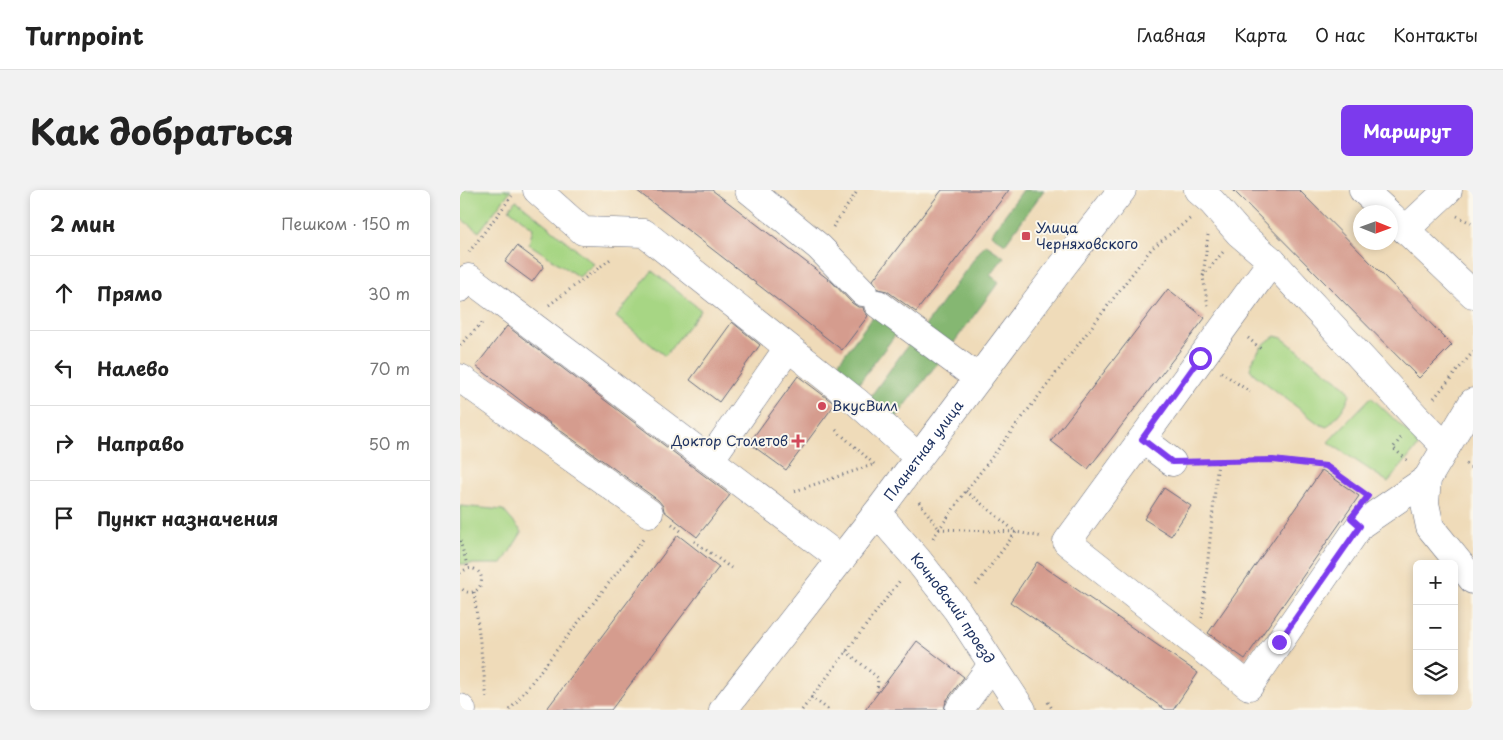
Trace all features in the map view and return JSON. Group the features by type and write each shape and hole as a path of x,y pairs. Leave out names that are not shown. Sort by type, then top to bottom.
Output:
{"street":[{"path":"537,190 584,231 644,233 857,402 918,457"},
{"path":"749,190 819,247 870,298 978,378"},
{"name":"Планетная улица","path":"723,710 877,513 1122,190"},
{"path":"1363,190 1378,205"},
{"path":"1398,218 1448,190"},
{"path":"1205,196 1239,233 1272,261 1446,447"},
{"path":"1398,224 1473,294"},
{"path":"1272,261 1067,542 1249,686 1360,526 1427,479 1473,402"},
{"path":"460,288 468,278 841,559"},
{"path":"710,460 788,348"},
{"path":"460,378 655,522"},
{"path":"1142,439 1172,462"},
{"path":"1427,479 1425,503 1430,527 1473,580"},
{"name":"Кочновский проезд","path":"877,513 917,558 957,610 1022,710"},
{"path":"959,710 992,665"}],"path":[{"path":"466,258 517,190"},
{"path":"819,247 858,190"},
{"path":"1205,196 1203,277 1209,313"},
{"path":"932,540 966,491 1152,248 1205,196"},
{"path":"1203,277 1239,233"},
{"path":"526,322 613,257"},
{"path":"1200,358 1250,392"},
{"path":"787,493 875,464 836,430"},
{"path":"1172,462 1273,460 1326,466 1368,496"},
{"path":"1199,647 1218,462"},
{"path":"966,491 1016,532"},
{"path":"920,502 939,529"},
{"path":"510,710 655,522 681,531"},
{"path":"939,529 1016,532 1067,542"},
{"path":"974,588 1016,532"},
{"path":"460,541 468,568"},
{"path":"694,541 731,568"},
{"path":"460,574 468,568"},
{"path":"460,588 467,592 474,592 478,590 482,583 481,576 476,570 468,568"},
{"path":"802,710 905,572"},
{"path":"474,592 487,700"},
{"path":"846,651 878,678 877,694"},
{"path":"811,697 829,710"}],"green space":[{"path":"460,190 511,190 479,232 460,218"},
{"path":"1023,190 1044,190 1005,244 991,234"},
{"path":"516,200 594,264 579,277 529,244 533,228 509,209"},
{"path":"985,244 1004,257 990,275 999,282 949,349 922,330"},
{"path":"652,271 701,310 665,356 616,317"},
{"path":"875,314 899,330 856,387 833,370"},
{"path":"1276,336 1282,338 1346,387 1350,393 1344,407 1327,427 1319,424 1250,369 1254,359 1267,341"},
{"path":"911,341 939,361 895,419 868,400"},
{"path":"1371,397 1420,444 1388,482 1328,442"},
{"path":"460,506 503,510 522,532 502,564 460,564"}],"building":[{"path":"636,190 712,190 832,282 852,303 858,307 863,307 868,316 842,350"},
{"path":"942,190 1009,190 916,312 887,291 878,289 873,280"},
{"path":"1233,190 1299,190 1353,245 1353,250 1358,250 1452,345 1419,378"},
{"path":"517,246 544,266 532,282 505,262"},
{"path":"1168,289 1205,318 1088,469 1051,441"},
{"path":"732,322 760,345 719,402 690,380"},
{"path":"507,326 730,495 697,537 664,511 663,506 658,500 547,421 476,366"},
{"path":"798,376 835,404 786,470 749,443"},
{"path":"1322,470 1359,496 1245,659 1208,633"},
{"path":"1164,488 1191,506 1171,536 1144,519"},
{"path":"678,535 719,567 611,710 546,710"},
{"path":"1037,562 1198,673 1173,710 1166,710 1010,602"},
{"path":"917,641 964,677 946,701 944,710 865,710"}],"place":[{"name":"Улица Черняховского","path":"1026,236"},
{"name":"ВкусВилл","path":"822,406"},
{"name":"Доктор Столетов","path":"798,441"}],"route":[{"path":"1200,358 1142,439 1172,462 1273,460 1326,466 1368,496 1351,518 1360,526 1279,642"}]}
